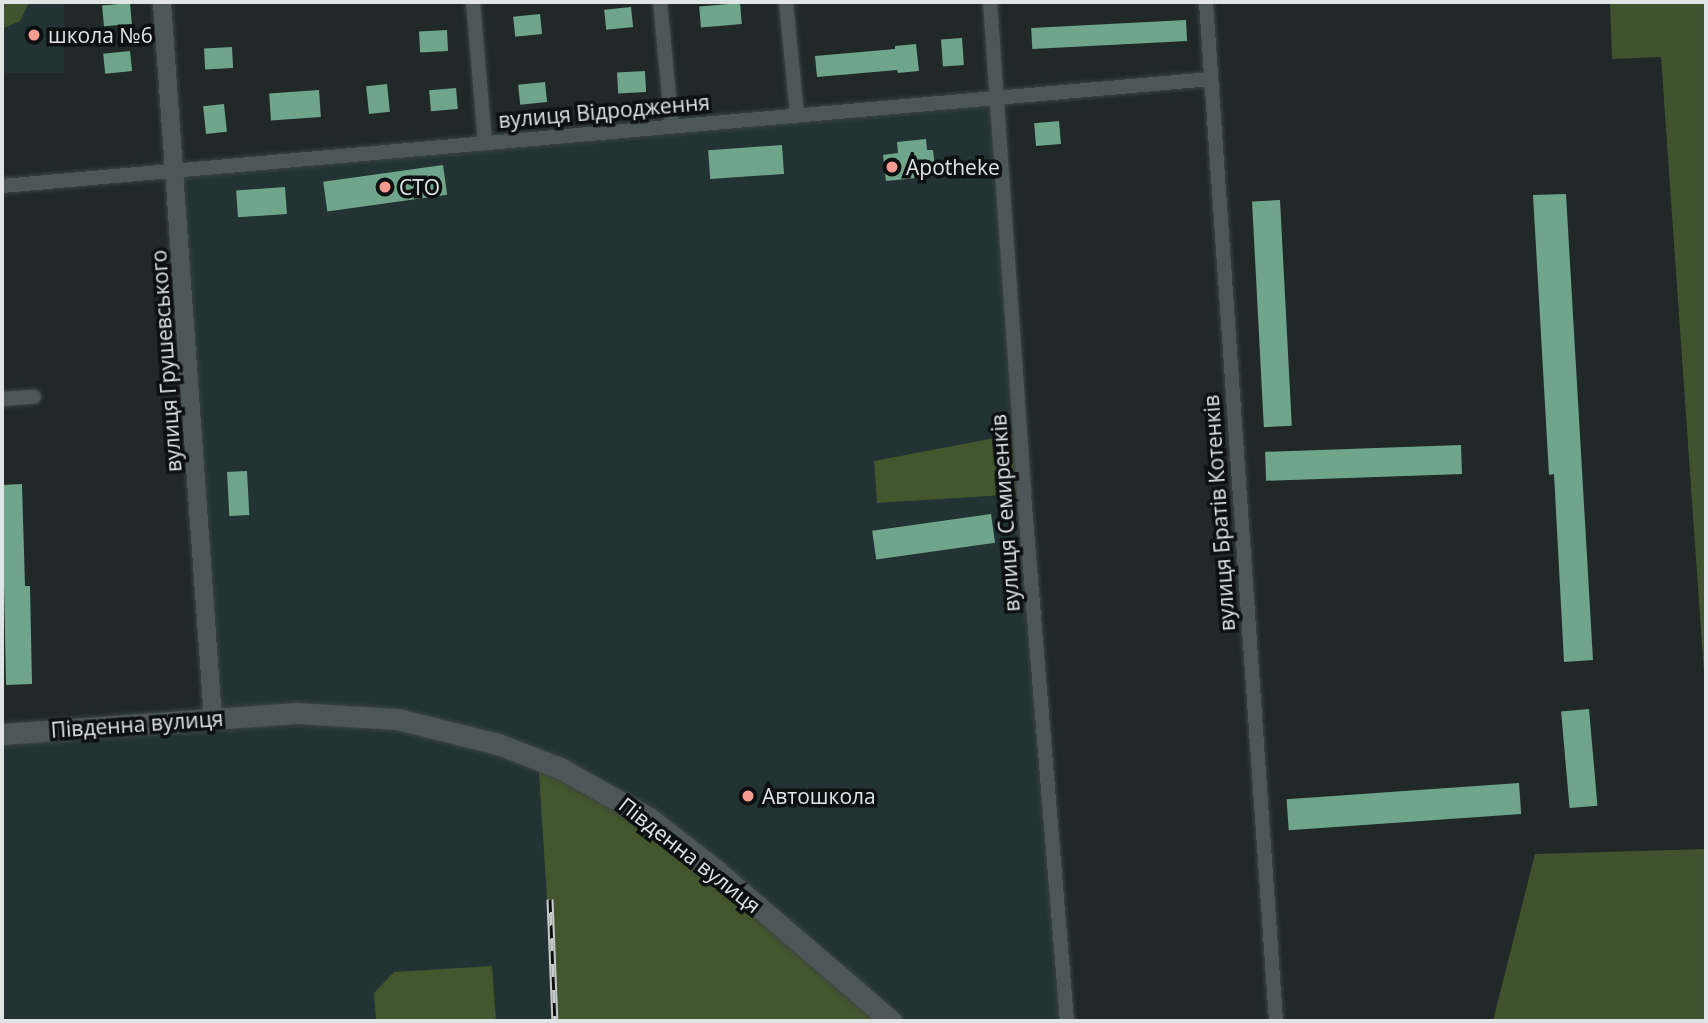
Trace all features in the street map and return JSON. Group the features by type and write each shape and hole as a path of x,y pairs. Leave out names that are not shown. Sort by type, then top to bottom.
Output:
{"main road":[{"name":"Південна вулиця","path":"2,734 296,713 397,719 498,744 560,768 649,818 718,872 891,1021"}],"street":[{"name":"вулиця Грушевського","path":"162,2 213,718"},
{"path":"472,2 485,143"},
{"path":"660,2 672,126"},
{"path":"786,2 797,115"},
{"name":"вулиця Семиренків","path":"990,2 1024,494 1067,1021"},
{"name":"вулиця Братів Котенків","path":"1206,2 1276,1021"},
{"name":"вулиця Відродження","path":"2,186 1210,79"},
{"path":"2,399 34,397"}],"shaded area":[{"name":"школа №6","path":"2,2 64,2 64,73 2,73"},
{"path":"997,97 1020,433 874,461 877,503 1024,494 1067,1021 891,1021 537,760 550,899 555,1021 2,1021 2,734 213,718 175,170"}],"green space":[{"path":"2,2 29,3 20,21 2,29"},
{"path":"1610,2 1706,2 1706,702 1661,57 1612,59"},
{"path":"1020,433 1024,494 877,503 874,461"},
{"path":"538,759 590,783 891,1021 555,1021"},
{"path":"1706,849 1706,1021 1493,1021 1535,854"},
{"path":"492,966 496,1021 376,1021 374,993 394,972"}],"building":[{"path":"130,3 132,24 104,26 102,5"},
{"path":"740,3 742,24 701,27 699,7"},
{"path":"631,7 633,27 606,30 604,10"},
{"path":"540,14 542,34 515,37 513,17"},
{"path":"1186,20 1187,41 1032,49 1031,28"},
{"path":"447,30 448,51 420,52 419,31"},
{"path":"962,38 964,65 943,66 941,39"},
{"path":"916,44 919,71 898,73 897,70 817,77 815,56 895,49 895,46"},
{"path":"232,47 233,68 205,69 204,48"},
{"path":"130,51 132,71 105,74 103,54"},
{"path":"645,71 646,92 618,93 617,72"},
{"path":"545,82 547,102 520,105 518,85"},
{"path":"387,84 390,112 369,114 366,86"},
{"path":"456,88 458,109 431,111 429,90"},
{"path":"319,90 321,117 271,120 269,93"},
{"path":"224,104 227,132 206,134 203,106"},
{"path":"1059,121 1061,144 1036,146 1034,123"},
{"path":"926,139 927,150 933,150 936,176 886,181 883,155 898,153 897,142"},
{"path":"782,145 784,174 710,179 708,150"},
{"name":"СТО","path":"443,165 447,195 327,212 323,182"},
{"path":"285,187 287,214 238,217 236,190"},
{"path":"1566,194 1593,660 1564,662 1554,474 1549,475 1533,195"},
{"path":"1280,200 1292,426 1264,427 1252,201"},
{"path":"1461,445 1462,474 1266,481 1265,452"},
{"path":"247,471 249,515 229,516 227,472"},
{"path":"22,484 25,586 30,586 32,684 6,685 2,485"},
{"path":"991,514 995,543 876,559 872,531"},
{"path":"1589,709 1597,806 1570,808 1561,711"},
{"path":"1519,783 1521,814 1289,830 1287,799"}],"railway":[{"path":"550,899 555,1021"}],"place":[{"name":"школа №6","path":"34,35"},
{"name":"Apotheke","path":"892,167"},
{"name":"СТО","path":"385,187"},
{"name":"Автошкола","path":"748,796"}]}
